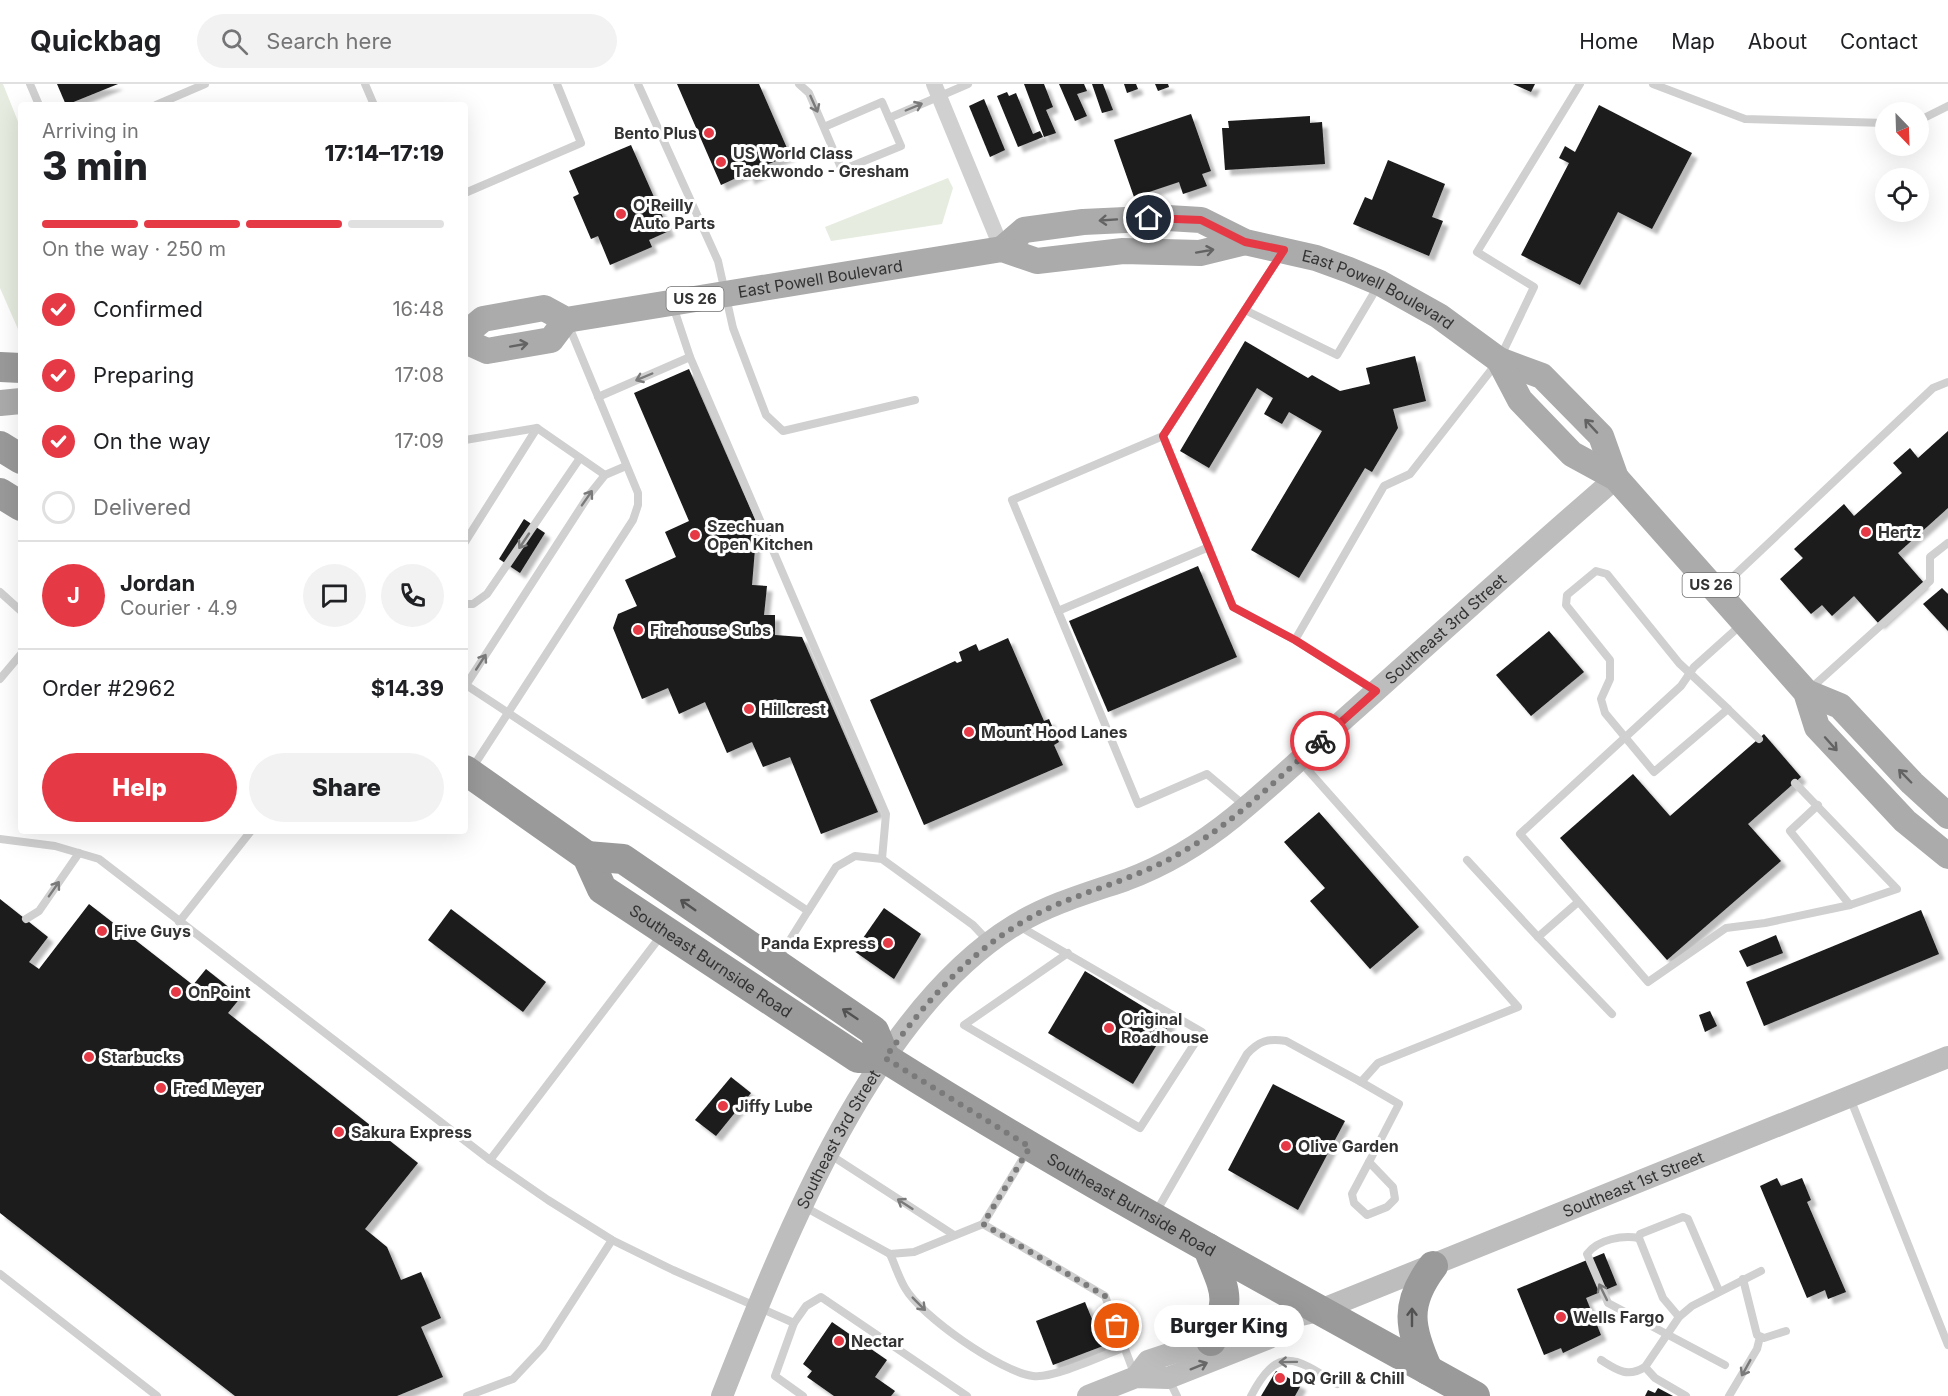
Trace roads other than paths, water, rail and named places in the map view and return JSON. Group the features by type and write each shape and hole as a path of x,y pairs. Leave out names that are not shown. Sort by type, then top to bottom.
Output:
{"highway":[{"path":"0,367 18,368"},
{"path":"0,446 18,457"},
{"path":"0,493 18,504"},
{"name":"Southeast Burnside Road","path":"468,773 588,856 623,859 874,1030 885,1058"},
{"name":"Southeast Burnside Road","path":"588,856 602,890 858,1058 885,1058 1030,1147 1318,1311 1475,1396"},
{"path":"1208,1248 1225,1299 1224,1314 1211,1341"},
{"path":"1428,1370 1416,1345 1411,1310 1420,1283 1433,1266"}],"main road":[{"name":"East Powell Boulevard","path":"566,320 1002,249 1037,261 1123,251 1200,253 1245,242 1317,258 1380,283 1439,316 1499,360 1520,400 1572,454 1616,478 1806,692 1817,727 1896,812 1948,856"},
{"path":"468,332 483,319 544,308 566,320 551,340 487,351 468,342"},
{"path":"0,403 18,401"},
{"name":"East Powell Boulevard","path":"1806,692 1840,706 1912,783 1948,816"}],"street":[{"path":"936,90 1002,249"},
{"name":"Southeast 3rd Street","path":"722,1396 802,1205 829,1154 885,1058 944,982 1016,924 1081,894 1160,865 1205,838 1246,807 1616,478"},
{"name":"Southeast 1st Street","path":"1136,1377 1172,1387 1318,1311 1948,1057"},
{"name":"Southeast 1st Street","path":"1088,1396 1136,1377 1148,1361 1254,1326 1318,1311"}],"lane":[{"path":"30,84 38,102"},
{"path":"163,102 205,84"},
{"path":"365,84 373,102"},
{"path":"468,192 581,142 557,84"},
{"path":"638,84 718,261 733,328 766,414 783,432 915,400"},
{"path":"799,84 809,93 842,170 901,146 882,102 824,127"},
{"path":"889,118 936,90 968,84"},
{"path":"1295,640 1384,486 1410,474 1499,360 1534,287 1477,252 1580,84"},
{"path":"1653,84 1745,119 1875,123"},
{"path":"1929,116 1948,106"},
{"path":"1246,807 1206,774 1138,804 1012,500 1163,436 1284,250"},
{"path":"1245,310 1337,355 1380,283"},
{"path":"672,303 690,357 886,813 882,859"},
{"path":"468,771 509,713 633,520 638,505 638,493 566,320"},
{"path":"598,397 690,357"},
{"path":"1717,591 1933,388 1948,382"},
{"path":"468,440 537,428 605,475"},
{"path":"468,537 537,428"},
{"path":"1163,436 1233,607 1295,640 1376,691"},
{"path":"468,604 473,604 487,594 580,458"},
{"path":"468,682 589,495 605,475 627,466"},
{"path":"1806,692 1930,581 1930,557 1948,543"},
{"path":"1058,611 1209,547"},
{"path":"1728,709 1654,772 1605,713 1601,699 1610,679 1610,660 1566,605 1567,595 1596,571 1607,574 1679,663 1690,672 1759,739"},
{"path":"0,592 18,608"},
{"path":"1744,622 1690,672 1681,686 1520,834 1577,903 1648,982 1726,928 1765,923 1850,905 1897,889 1796,783"},
{"path":"0,680 18,658"},
{"path":"468,686 808,912"},
{"path":"1299,760 1518,1006 1378,1063 1361,1082"},
{"path":"1818,805 1790,831 1850,905"},
{"path":"179,922 249,834"},
{"path":"0,839 55,846 99,859 490,1160 548,1200 612,1240 794,1323"},
{"path":"26,919 39,911 79,853"},
{"path":"775,964 836,867 855,856 882,859 973,925 990,943"},
{"path":"1467,860 1612,1014"},
{"path":"1538,937 1577,903"},
{"path":"1016,924 1068,953 1202,1032 1140,1128 964,1025 1068,953"},
{"path":"490,1160 665,931"},
{"path":"1153,1217 1247,1054 1258,1042 1273,1039 1286,1041 1400,1104 1369,1162 1352,1194 1353,1203 1367,1215 1387,1207 1395,1199 1393,1187 1369,1162"},
{"path":"1850,1098 1948,1345"},
{"path":"802,1205 890,1254 914,1252 983,1224 1030,1147"},
{"path":"829,1154 954,1235"},
{"path":"1639,1238 1640,1234 1683,1217 1688,1219 1719,1291"},
{"path":"983,1224 1105,1296 1136,1377"},
{"path":"1639,1238 1624,1235 1591,1248 1587,1254 1608,1303 1725,1365"},
{"path":"1639,1238 1663,1298 1679,1317"},
{"path":"467,1396 513,1379 543,1347 612,1240"},
{"path":"890,1254 905,1289 950,1332 982,1353 1032,1376 1048,1375 1125,1347"},
{"path":"1601,1360 1622,1373 1637,1372 1645,1367 1679,1317 1692,1306 1761,1271"},
{"path":"0,1274 157,1396"},
{"path":"1743,1279 1756,1335 1760,1337"},
{"path":"803,1396 775,1376 794,1323 806,1306 821,1297 967,1396"},
{"path":"1760,1337 1786,1331"},
{"path":"1729,1396 1757,1349 1760,1337"},
{"path":"1251,1396 1262,1374 1277,1362 1287,1360 1312,1368 1337,1384"},
{"path":"1645,1367 1655,1378 1686,1396"}],"place":[{"name":"Bento Plus","path":"709,133"},
{"name":"US World Class Taekwondo - Gresham","path":"721,162"},
{"name":"O'Reilly Auto Parts","path":"621,214"},
{"name":"Hertz","path":"1866,532"},
{"name":"Szechuan Open Kitchen","path":"695,535"},
{"name":"Firehouse Subs","path":"638,630"},
{"name":"Hillcrest","path":"749,709"},
{"name":"Mount Hood Lanes","path":"969,732"},
{"name":"Five Guys","path":"102,931"},
{"name":"Panda Express","path":"888,943"},
{"name":"OnPoint","path":"176,992"},
{"name":"Original Roadhouse","path":"1109,1028"},
{"name":"Starbucks","path":"89,1057"},
{"name":"Fred Meyer","path":"161,1088"},
{"name":"Jiffy Lube","path":"723,1106"},
{"name":"Sakura Express","path":"339,1132"},
{"name":"Olive Garden","path":"1286,1146"},
{"name":"Wells Fargo","path":"1561,1317"},
{"name":"Burger King","path":"1117,1326"},
{"name":"Nectar","path":"839,1341"},
{"name":"DQ Grill & Chill","path":"1280,1378"}]}
